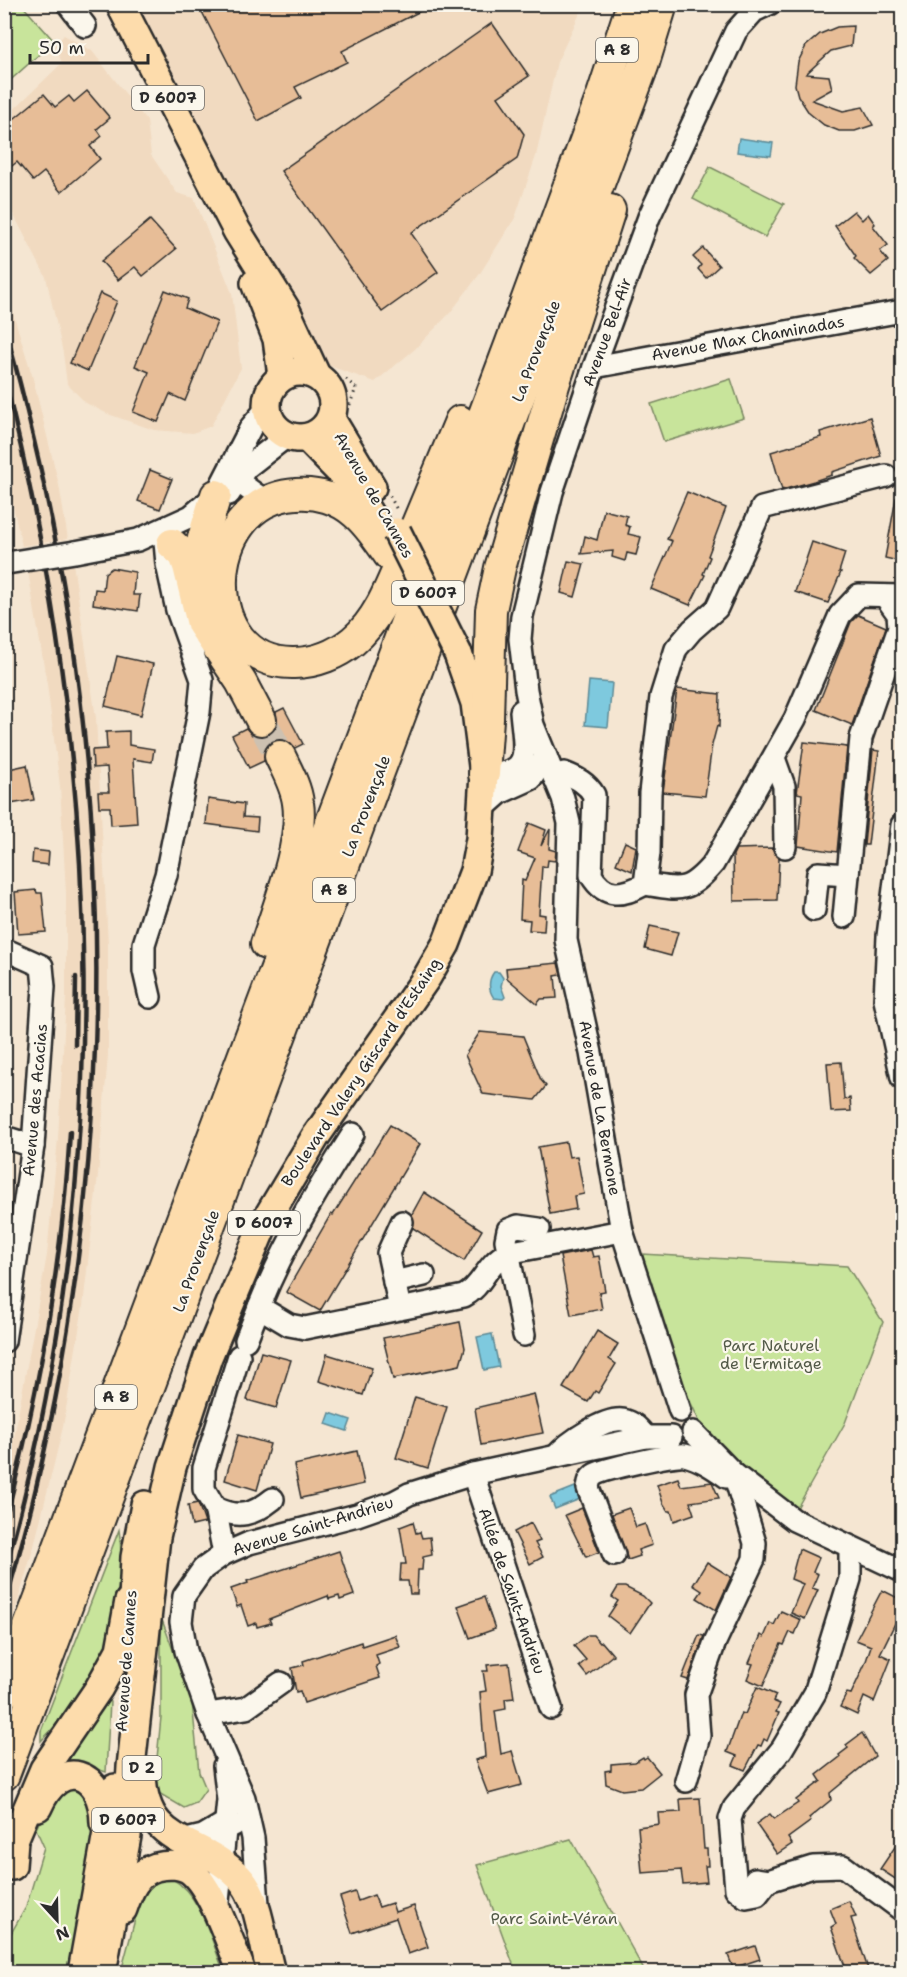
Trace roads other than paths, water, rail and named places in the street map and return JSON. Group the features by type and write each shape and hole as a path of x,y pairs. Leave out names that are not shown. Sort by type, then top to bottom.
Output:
{"highway":[{"name":"La Provençale","path":"4,1693 228,1101 602,96 632,4"},
{"name":"La Provençale","path":"4,1775 639,77 664,4"},
{"path":"484,774 489,719 491,610 500,568 557,374 653,80 662,42 664,4"},
{"path":"393,544 341,503 323,496 303,493 281,495 265,501 254,509 232,535 222,569 224,606 231,625 244,642 257,653 293,663 318,660 338,652 354,640 384,600 494,339 602,96"},
{"path":"195,589 203,538 226,488"},
{"path":"166,539 184,555 195,589 202,624 242,682 261,720"},
{"path":"228,1101 248,1008 296,841 300,818 298,802 280,756"}],"main road":[{"name":"D 6007","path":"120,4 237,231 285,308 316,375"},
{"name":"D 6007","path":"237,231 277,339 282,376"},
{"path":"293,372 316,375 330,389 334,409 325,427 297,437 273,425 267,408 270,390 282,376 293,372"},
{"name":"Avenue de Cannes","path":"331,419 452,662 475,703 484,774 482,809"},
{"name":"Avenue de Cannes","path":"297,437 348,480 393,544"},
{"name":"Boulevard Valery Giscard d'Estaing","path":"194,1356 250,1218 278,1167 327,1089 414,965 433,934 447,903 459,869 464,838 467,784 461,719 452,662"},
{"name":"Boulevard Valery Giscard d'Estaing","path":"142,1678 161,1512 172,1467 208,1357 234,1290 264,1222 288,1179 427,977 446,944 474,871 482,809"},
{"name":"Avenue de Cannes","path":"97,1969 104,1844 113,1806 132,1624 132,1585 142,1516 194,1356"},
{"path":"8,1876 15,1840 44,1769 99,1688 120,1650 132,1585"},
{"name":"Avenue de Cannes","path":"97,1969 127,1836 131,1767 142,1678"},
{"name":"D 2","path":"142,1678 143,1795 152,1817 183,1854 217,1912 242,1972"},
{"path":"8,1876 43,1794 49,1786 63,1777 85,1778 96,1788 103,1805 104,1844"},
{"path":"97,1969 133,1885 150,1869 183,1854"},
{"name":"D 2","path":"183,1854 221,1864 244,1884 259,1919 271,1972"}],"street":[{"path":"68,4 85,26"},
{"name":"Avenue Bel-Air","path":"554,777 533,724 520,639 522,616 556,478 594,367 650,217 736,31 754,11 769,4"},
{"name":"Avenue Max Chaminadas","path":"594,367 903,310"},
{"path":"226,488 251,427 267,408"},
{"path":"166,539 226,488 257,457 297,437"},
{"path":"645,884 649,853 650,792 661,697 676,649 692,630 717,608 762,508 886,476"},
{"path":"226,488 265,501"},
{"path":"6,563 138,540 203,538"},
{"path":"150,997 144,971 144,944 166,874 199,711 202,680 177,610 166,539"},
{"path":"554,777 564,773 577,778 588,786 594,795 591,875 604,891 614,895 628,893 645,884 679,890 698,880 713,864 795,719 840,615 859,595 894,596 898,628 861,738 844,917"},
{"name":"Avenue Bel-Air","path":"484,774 510,772 520,766 525,758 521,709 526,690"},
{"path":"482,809 500,793 531,779 546,756"},
{"path":"774,758 784,786 785,847"},
{"name":"Avenue de La Bermone","path":"554,777 563,798 570,840 566,940 591,1053 622,1231 673,1423"},
{"path":"514,788 535,787 563,798"},
{"path":"903,825 888,936 885,1000 903,1078"},
{"path":"814,910 818,873 848,875"},
{"name":"Avenue des Acacias","path":"4,949 42,966 44,987 33,1146 7,1301 4,1341"},
{"path":"224,1554 215,1508 204,1489 204,1468 243,1348 278,1260 310,1200 353,1134"},
{"path":"4,1137 33,1146"},
{"path":"400,1308 388,1252 402,1222"},
{"path":"524,1335 507,1253 508,1230 518,1226 540,1229"},
{"path":"259,1307 289,1325 305,1328 472,1292 494,1260 507,1253 622,1231"},
{"path":"394,1282 424,1275"},
{"name":"Avenue Saint-Andrieu","path":"259,1919 253,1838 239,1782 222,1750 208,1714 186,1650 181,1622 184,1596 203,1569 224,1554 249,1543 357,1515 394,1502 409,1494 473,1474 646,1437 673,1423 683,1440 693,1432 736,1479"},
{"path":"614,1556 588,1488 589,1480 595,1474 622,1466 683,1454 736,1479 795,1520 850,1549 898,1563"},
{"name":"Allée de Saint-Andrieu","path":"473,1474 551,1708"},
{"path":"686,1781 699,1736 696,1695 715,1642 754,1559 755,1543 736,1479"},
{"path":"215,1508 228,1514 244,1516 259,1511 273,1499"},
{"path":"244,1516 249,1543"},
{"path":"850,1549 850,1579 816,1693 782,1749 734,1808 730,1819 734,1868 750,1878 768,1881 813,1867 843,1866 903,1910"},
{"path":"208,1714 246,1708 281,1683"},
{"name":"D 2","path":"217,1912 227,1788 222,1750"},
{"path":"183,1854 203,1836 225,1823 244,1829 253,1838 239,1856 221,1864"}],"water":[{"path":"739,138 773,143 771,156 737,152"},
{"path":"589,681 612,683 608,727 585,725"},
{"path":"494,972 499,972 503,978 501,986 505,997 503,999 494,998 491,992 490,982"},
{"path":"492,1334 499,1367 484,1370 477,1337"},
{"path":"330,1413 351,1420 347,1431 326,1424"},
{"path":"575,1487 580,1499 555,1509 550,1497"}],"tunnel":[{"path":"261,720 280,756"}],"railway":[{"path":"4,326 41,471 68,612 86,755 95,898 95,1042 86,1185 68,1327 41,1468 4,1607"},
{"path":"4,377 37,525 62,674 77,824 84,975 80,1126 65,1277 40,1426 4,1573"},
{"path":"75,1045 76,977"},
{"path":"4,1525 28,1428 47,1330 61,1232 70,1132"}],"park label":[{"name":"Parc Naturel de l'Ermitage","path":"771,1354"},
{"name":"Parc Saint-Véran","path":"554,1918"}]}
